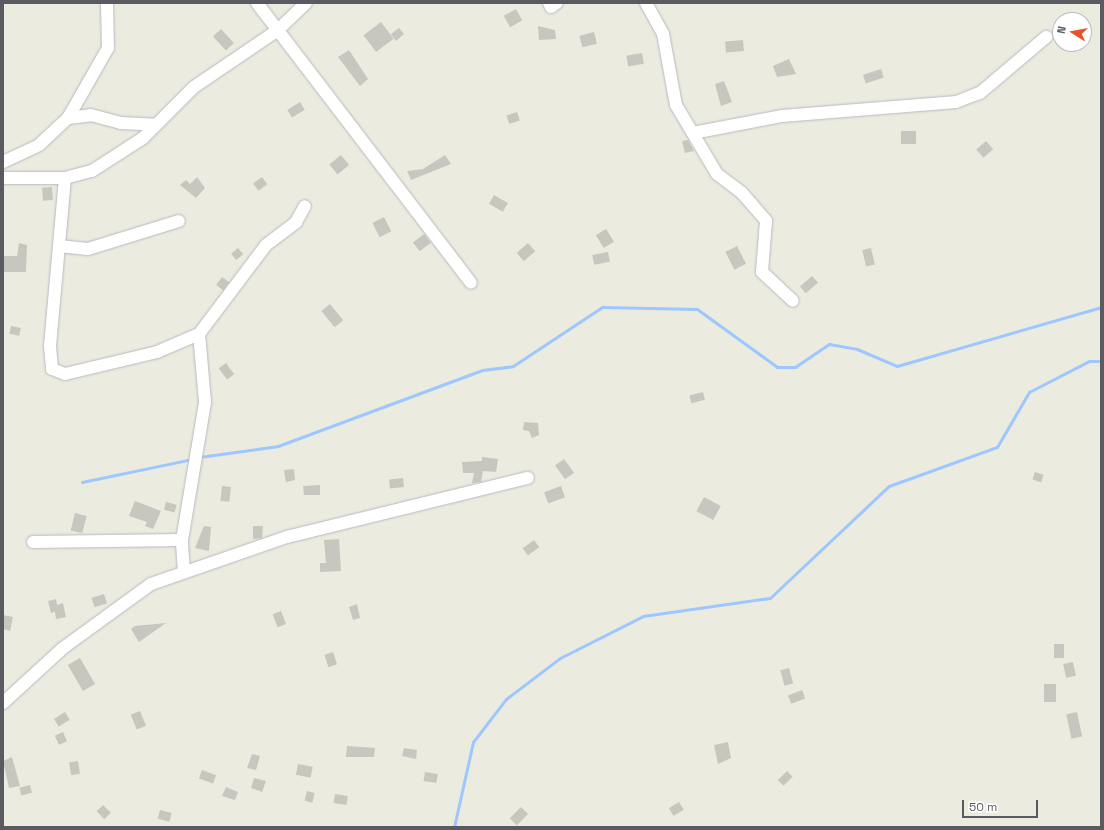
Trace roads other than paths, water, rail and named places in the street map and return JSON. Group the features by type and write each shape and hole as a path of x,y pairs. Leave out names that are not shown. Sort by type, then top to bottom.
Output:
{"street":[{"path":"3,162 39,145 68,118 108,48 107,3"},
{"path":"257,3 471,283"},
{"path":"3,178 65,178 92,171 156,125 194,87 278,30 306,3"},
{"path":"549,3 551,7 557,3"},
{"path":"646,3 663,34 676,105 717,174 742,193 766,221 762,272 793,301"},
{"path":"693,133 782,116 956,102 980,93 1046,37"},
{"path":"68,118 91,115 121,123 156,125"},
{"path":"65,178 50,346 52,369 65,374 157,352 199,334 266,245 296,222 305,206"},
{"path":"59,246 88,249 179,221"},
{"path":"184,572 182,540 204,402 199,334"},
{"path":"3,703 63,648 150,584 184,572 225,561 287,537 528,478"},
{"path":"33,542 182,540"}],"waterway":[{"path":"199,457 278,446 482,370 513,366 602,307 697,309 777,367 795,367 829,344 857,349 897,366 1101,307"},
{"path":"454,827 473,742 506,699 560,658 643,616 770,598 889,486 997,447 1029,392 1089,361 1101,361"},
{"path":"82,482 192,459"}]}
